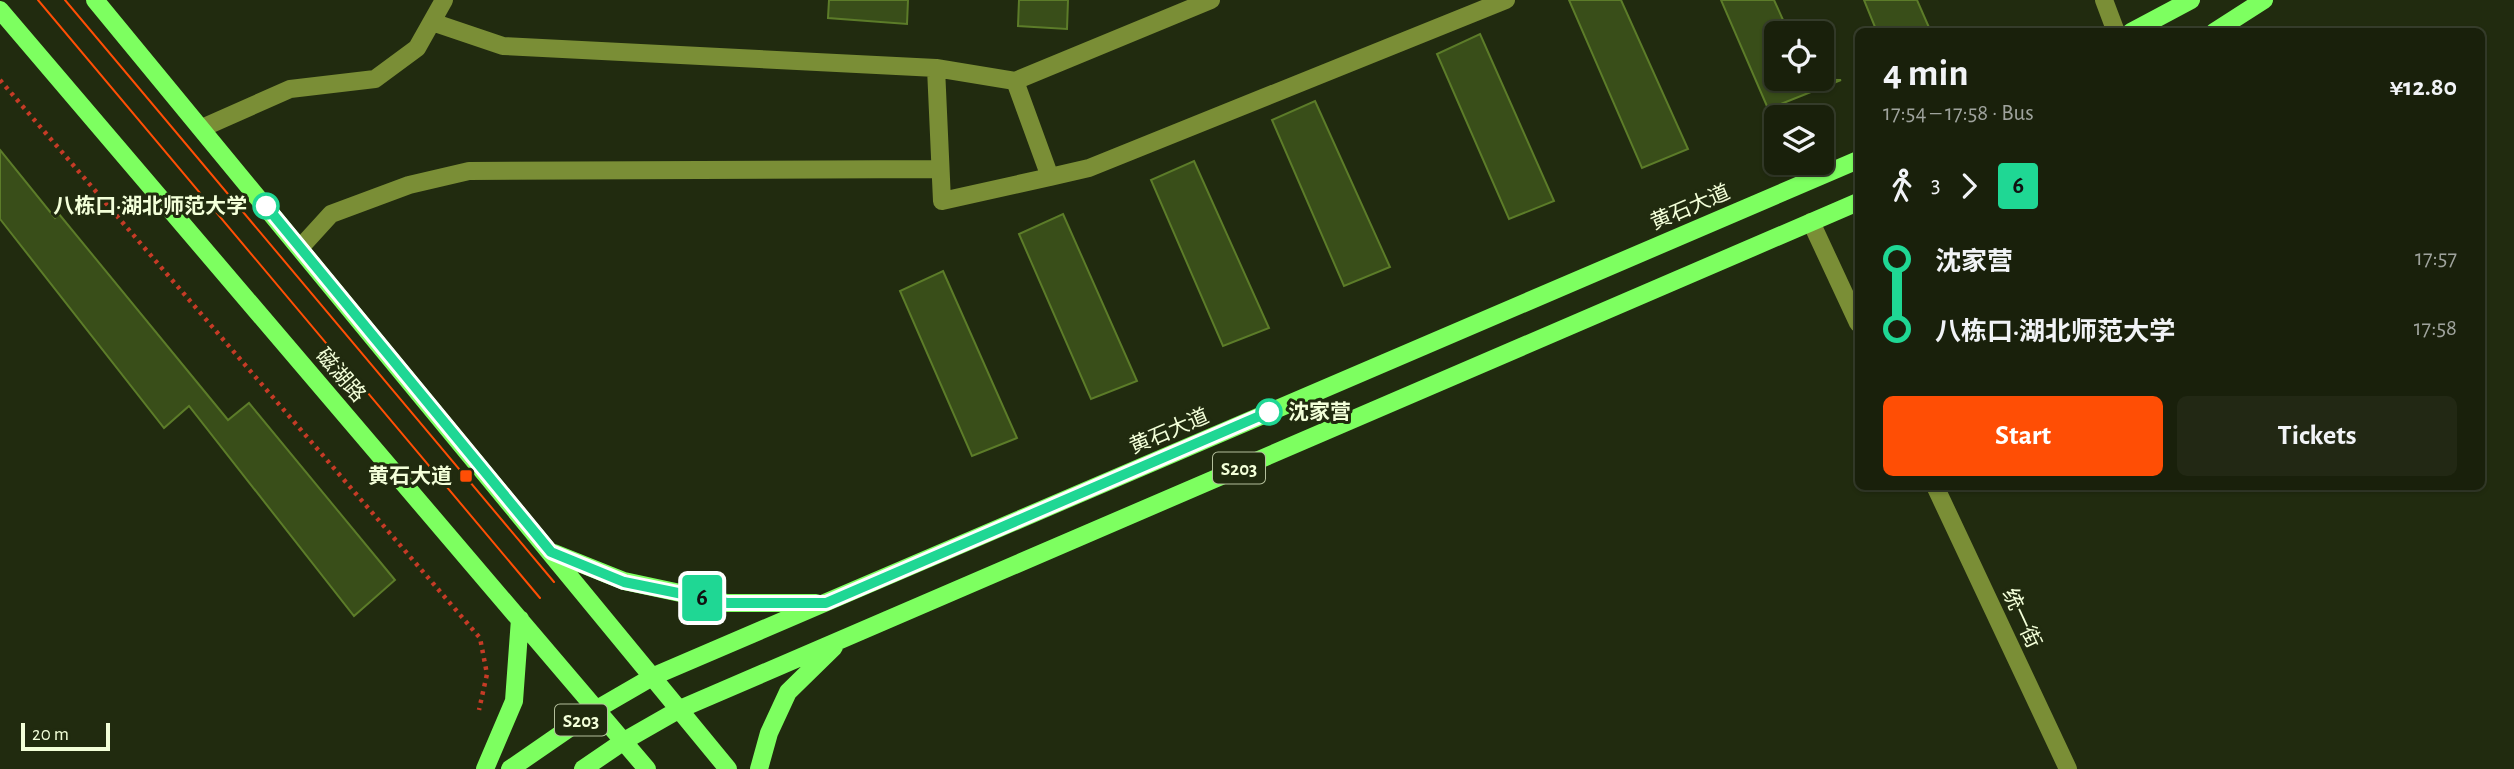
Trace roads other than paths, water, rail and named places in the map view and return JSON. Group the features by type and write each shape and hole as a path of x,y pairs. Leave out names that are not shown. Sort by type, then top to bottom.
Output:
{"main road":[{"path":"95,0 728,769"},
{"path":"2138,28 2191,0"},
{"path":"2220,28 2264,0"},
{"name":"磁湖路","path":"0,10 647,769"},
{"name":"黄石大道","path":"510,769 597,709 654,676 1855,161"},
{"name":"S203","path":"583,769 624,741 680,709 1855,203"},
{"path":"551,552 624,582 727,603 826,603"},
{"path":"485,769 514,701 520,619"},
{"path":"759,769 769,733 788,692 841,640"}],"street":[{"path":"202,128 290,89 375,79 417,48 444,0"},
{"path":"432,22 503,46 936,68 1015,81 1211,0"},
{"path":"936,68 942,201 1089,168 1506,0"},
{"path":"2104,0 2114,28"},
{"path":"1015,81 1050,177"},
{"path":"300,248 331,214 409,185 469,171 940,169"},
{"path":"1811,222 1855,317"},
{"name":"统一街","path":"1938,490 2068,769"}],"tram line":[{"path":"38,0 540,598"},
{"path":"65,0 554,582"}],"place":[{"name":"八栋口·湖北师范大学","path":"266,206"},
{"name":"沈家营","path":"1269,412"},
{"name":"黄石大道","path":"466,476"}]}
